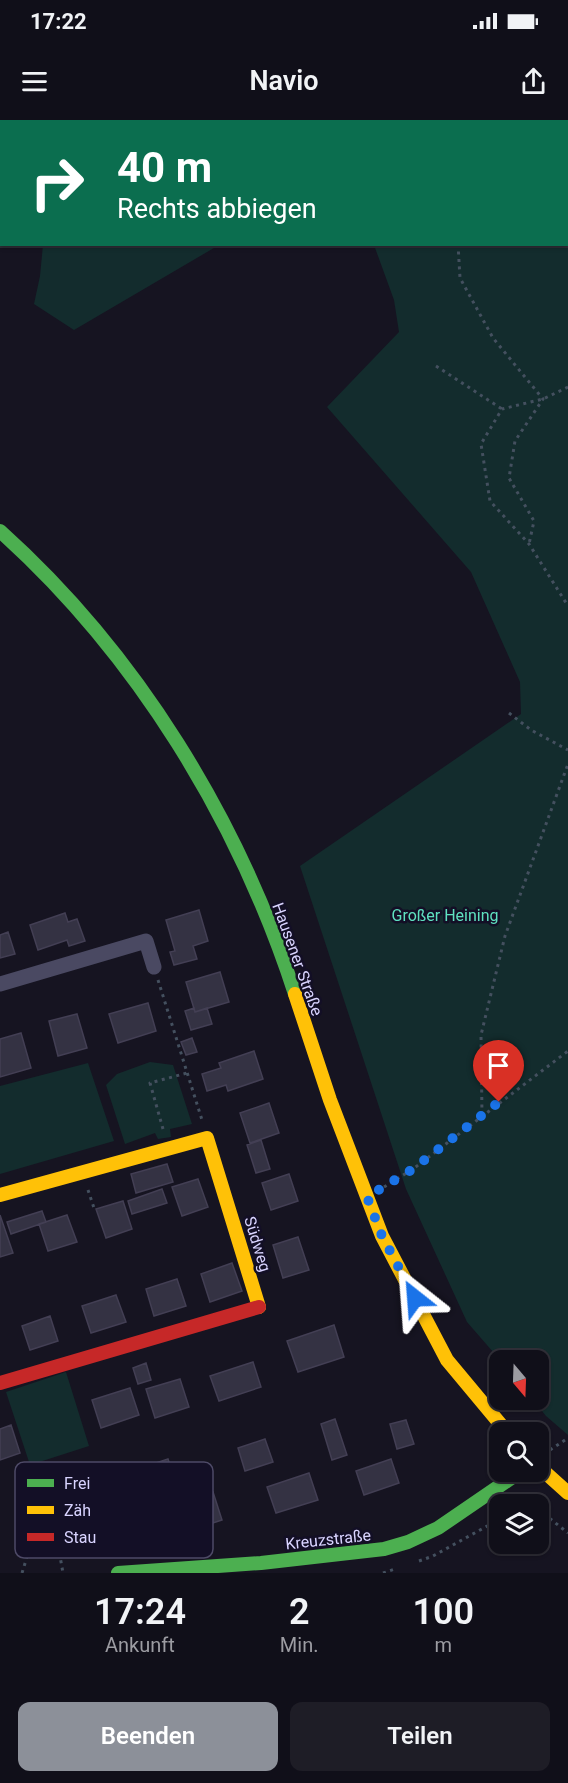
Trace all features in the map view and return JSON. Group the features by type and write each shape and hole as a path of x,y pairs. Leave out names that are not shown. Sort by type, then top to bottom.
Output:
{"street":[{"name":"Hausener Straße","path":"0,531 39,566 106,645 167,725 221,816 281,951 330,1100 382,1236 447,1360 499,1422"},
{"path":"0,984 146,941 154,967"},
{"path":"0,1195 207,1137"},
{"name":"Südweg","path":"0,1383 260,1307 207,1137"},
{"path":"549,1476 568,1493"},
{"name":"Kreuzstraße","path":"118,1573 275,1562 378,1550 406,1543 425,1534 506,1482"}],"path":[{"path":"458,246 460,278 493,338 543,399"},
{"path":"436,366 502,409"},
{"path":"568,387 543,399 502,409 481,444 490,501 529,544 568,606"},
{"path":"529,544 534,521 509,478 515,441 543,399"},
{"path":"509,713 531,729 568,750"},
{"path":"482,1115 481,1035 505,936 568,764"},
{"path":"154,967 207,1137"},
{"path":"367,1197 413,1169 568,1051"},
{"path":"169,1148 150,1083 187,1073"},
{"path":"549,1450 568,1438"},
{"path":"549,1518 568,1533"},
{"path":"22,1573 27,1558"},
{"path":"60,1558 63,1573"}],"green space":[{"path":"43,246 217,246 74,330 34,304"},
{"name":"Großer Heining","path":"374,246 568,246 568,1435 541,1410 549,1410 549,1350 491,1350 467,1322 406,1189 300,866 521,714 520,682 471,572 327,407 399,332 394,300"},
{"path":"150,1062 173,1065 192,1124 170,1129 171,1137 158,1139 155,1133 125,1144 106,1085 117,1074"},
{"path":"88,1063 114,1141 0,1174 0,1086"},
{"path":"66,1372 89,1446 39,1462 29,1462 6,1392"}],"building":[{"path":"199,910 208,941 193,946 197,959 174,965 170,952 175,951 166,920"},
{"path":"65,913 68,922 77,919 85,941 69,946 67,940 38,950 30,925"},
{"path":"8,932 15,954 0,958 0,935"},
{"path":"220,972 229,1002 195,1012 186,982"},
{"path":"148,1003 156,1031 118,1043 109,1014"},
{"path":"194,1008 195,1012 207,1008 212,1024 191,1030 185,1011"},
{"path":"77,1014 87,1048 58,1056 49,1021"},
{"path":"21,1033 31,1068 0,1077 0,1039"},
{"path":"192,1038 197,1052 186,1055 181,1042"},
{"path":"254,1051 263,1079 228,1091 226,1085 207,1091 202,1074 221,1068 219,1063"},
{"path":"269,1103 279,1133 250,1143 240,1113"},
{"path":"261,1140 270,1169 256,1173 247,1145"},
{"path":"167,1164 173,1182 136,1193 131,1174"},
{"path":"289,1174 298,1201 271,1210 262,1183"},
{"path":"198,1179 208,1207 182,1216 172,1187"},
{"path":"162,1189 167,1203 132,1214 128,1201"},
{"path":"123,1201 132,1229 106,1238 96,1209"},
{"path":"42,1211 46,1222 11,1234 7,1222"},
{"path":"0,1215 13,1253 0,1257"},
{"path":"67,1215 77,1242 48,1251 39,1224"},
{"path":"298,1237 309,1270 283,1278 273,1245"},
{"path":"232,1263 242,1291 210,1302 201,1274"},
{"path":"177,1279 186,1306 154,1316 146,1289"},
{"path":"116,1295 126,1322 91,1333 82,1306"},
{"path":"50,1316 58,1341 30,1350 22,1326"},
{"path":"334,1325 344,1357 298,1372 287,1341"},
{"path":"253,1362 261,1387 219,1401 210,1376"},
{"path":"146,1363 151,1380 138,1384 133,1368"},
{"path":"180,1379 189,1407 155,1418 146,1389"},
{"path":"130,1388 139,1415 101,1428 92,1400"},
{"path":"335,1419 347,1455 332,1460 321,1424"},
{"path":"406,1420 414,1444 397,1449 390,1424"},
{"path":"11,1425 20,1453 0,1460 0,1429"},
{"path":"265,1439 273,1462 245,1471 238,1448"},
{"path":"391,1459 399,1483 364,1495 356,1471"},
{"path":"309,1473 318,1500 276,1513 267,1487"},
{"path":"213,1492 222,1520 213,1523"}],"traffic: fast":[{"path":"0,531 50,579 96,631 139,685 178,743 213,803 244,865 272,929 295,994"},
{"path":"118,1573 261,1563 384,1549 408,1542 438,1528 505,1482"}],"traffic: slow":[{"path":"295,994 330,1100 382,1236 447,1360 499,1422"},
{"path":"0,1195 207,1138 259,1307"},
{"path":"549,1476 568,1493"}],"traffic: jam":[{"path":"0,1383 259,1307"}],"route":[{"path":"415,1298 382,1236 367,1197 413,1169 499,1102"}]}
